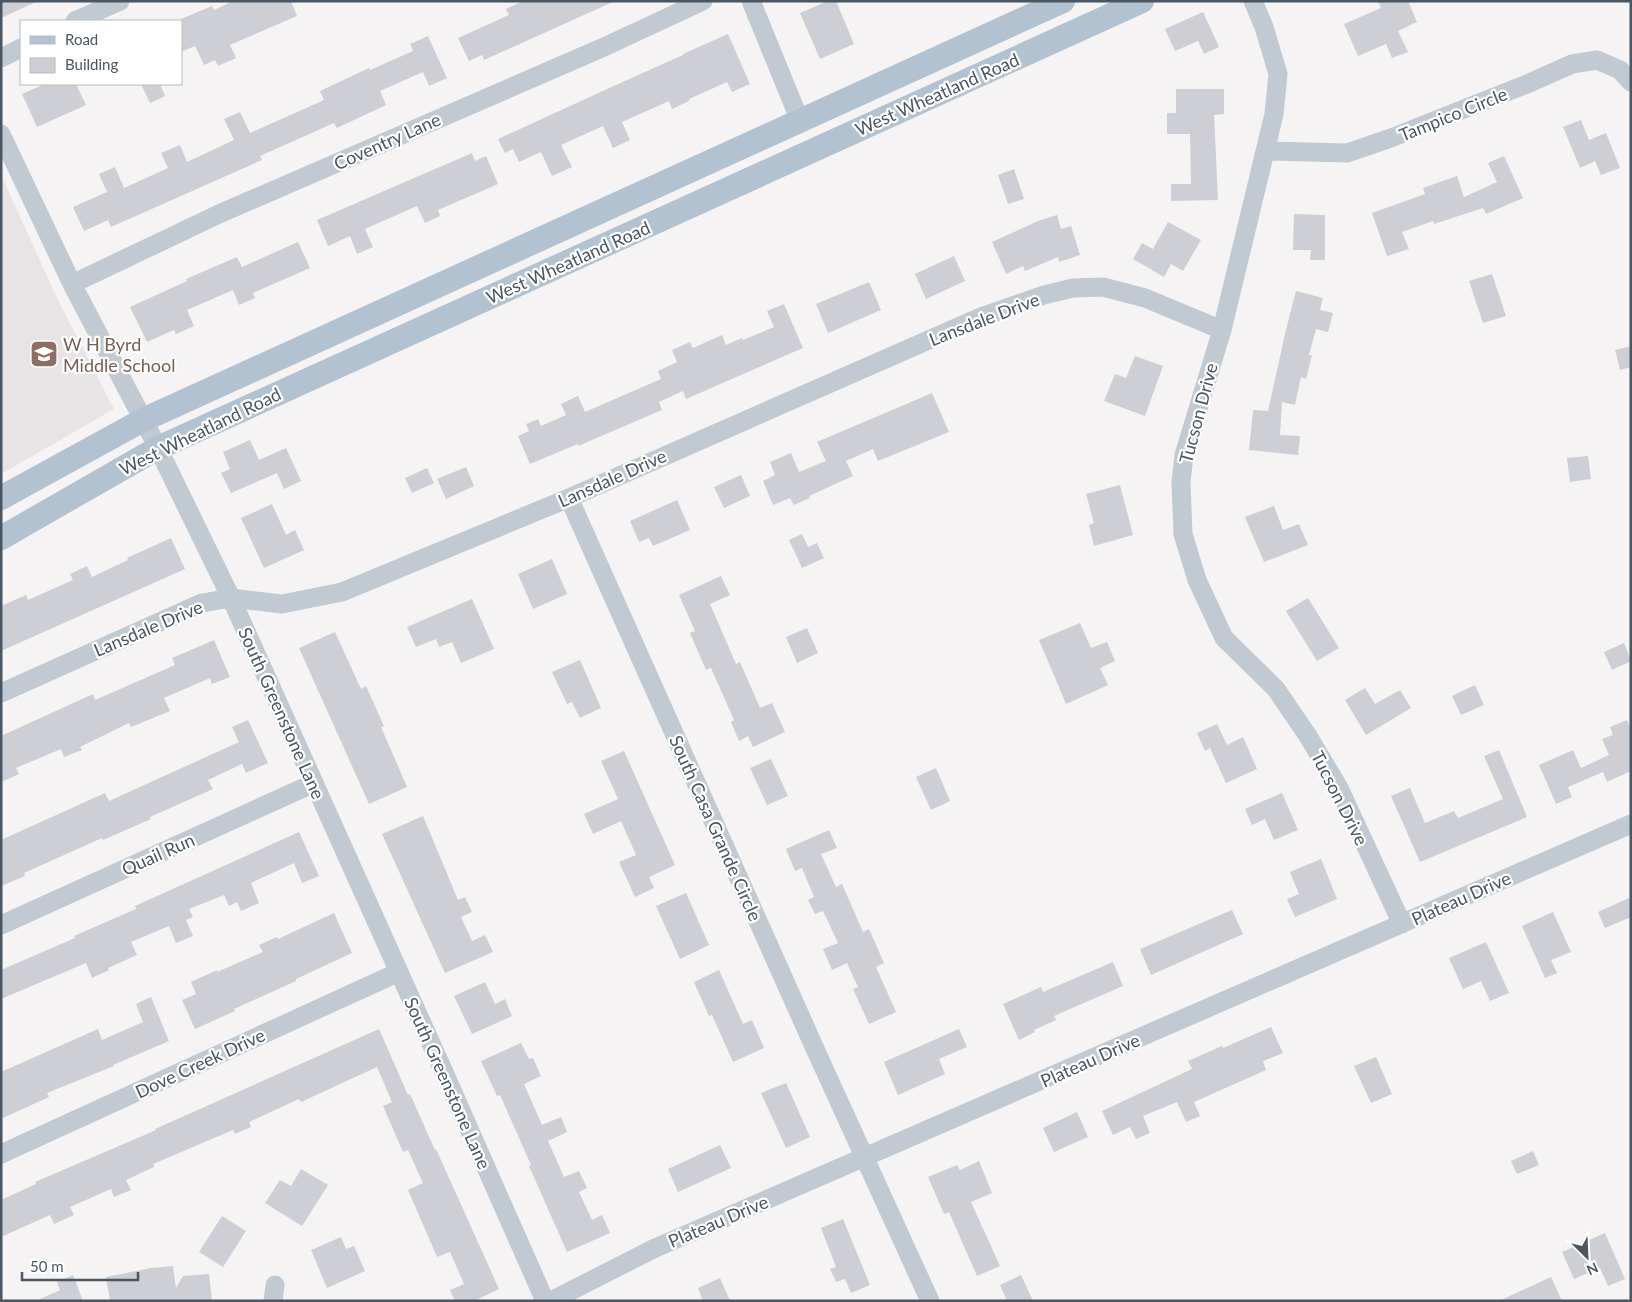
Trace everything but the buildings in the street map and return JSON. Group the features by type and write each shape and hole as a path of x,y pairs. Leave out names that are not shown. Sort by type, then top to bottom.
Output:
{"main road":[{"name":"West Wheatland Road","path":"1,498 143,420 1063,1"},
{"name":"West Wheatland Road","path":"1,538 158,448 1142,1"},
{"path":"25,484 42,514"}],"street":[{"path":"77,20 120,1"},
{"name":"Coventry Lane","path":"72,284 219,214 595,51 703,1"},
{"path":"751,1 800,121"},
{"name":"Tucson Drive","path":"1253,1 1264,28 1278,74 1274,114 1222,330 1184,455 1181,482 1183,534 1197,580 1224,638 1276,689 1308,736 1339,788 1402,924"},
{"path":"1,58 20,48"},
{"name":"Tampico Circle","path":"1265,151 1347,153 1391,138 1572,64 1597,60 1620,70 1631,82"},
{"name":"South Greenstone Lane","path":"1,134 72,284 158,448 231,598 545,1301"},
{"name":"Lansdale Drive","path":"1,693 202,603 231,598 282,604 342,592 569,498 981,317 1044,295 1073,288 1102,287 1145,298 1222,330"},
{"name":"South Casa Grande Circle","path":"569,498 930,1301"},
{"name":"Quail Run","path":"1,925 314,783"},
{"name":"Plateau Drive","path":"551,1301 653,1249 1631,824"},
{"name":"Dove Creek Drive","path":"1,1154 399,972"}],"shaded area":[{"name":"W H Byrd Middle School","path":"1,175 57,298 114,409 1,474"}],"place":[{"name":"W H Byrd Middle School","path":"44,354"}]}
